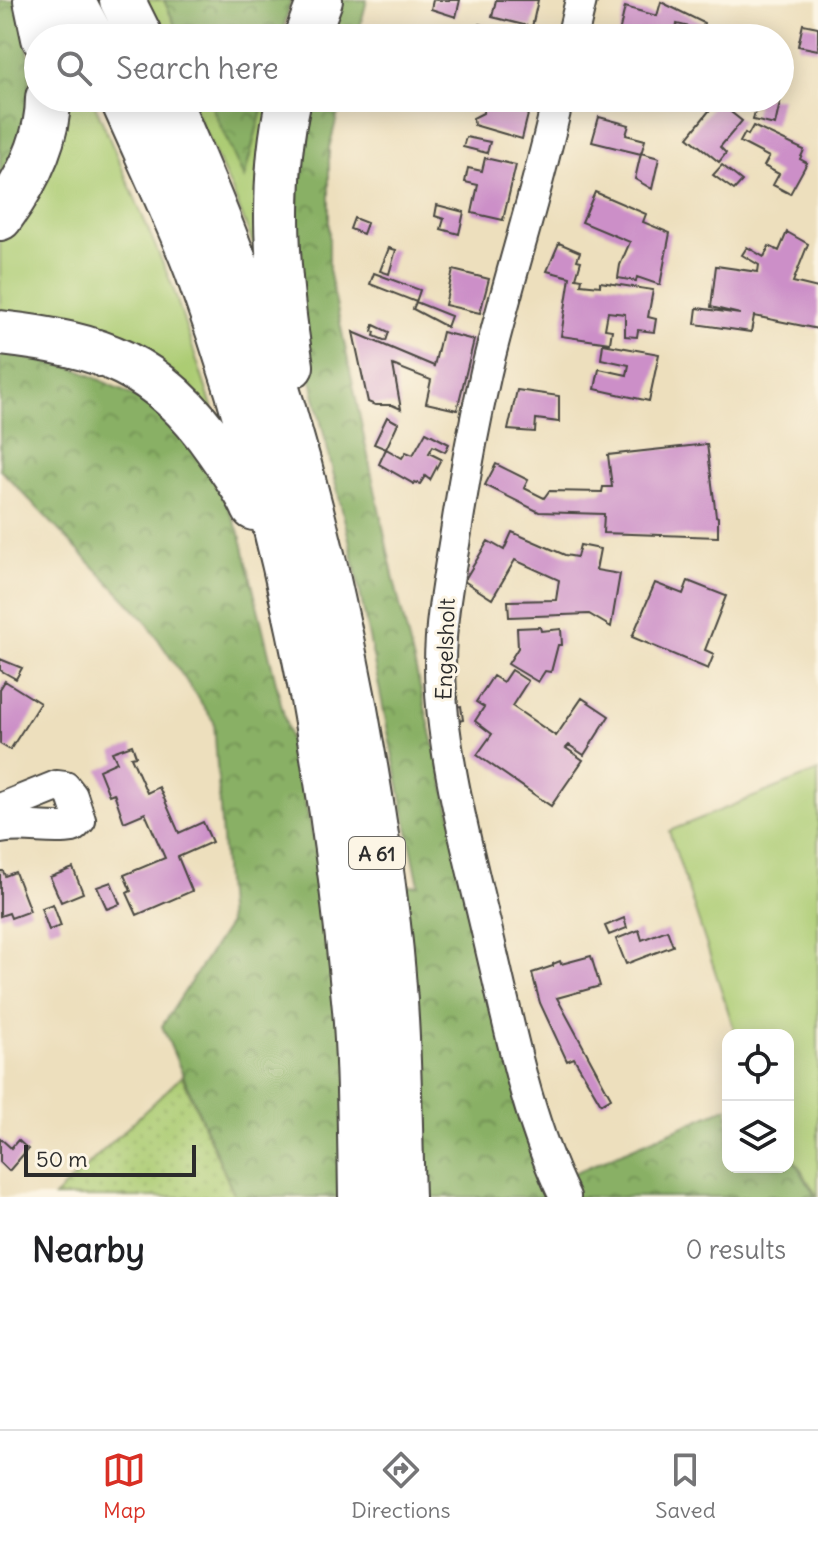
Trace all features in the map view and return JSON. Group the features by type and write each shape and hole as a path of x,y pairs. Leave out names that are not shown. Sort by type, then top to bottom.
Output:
{"highway":[{"path":"36,0 41,24"},
{"path":"72,0 85,24"},
{"path":"122,0 134,24"},
{"path":"311,24 320,0"},
{"path":"0,218 32,166 46,112"},
{"name":"A 61","path":"128,112 197,270 243,414 293,598 331,806 355,1011 361,1197"},
{"name":"A 61","path":"173,112 246,295 313,515 348,674 388,927 397,1054 402,1197"},
{"path":"287,112 276,184 276,221 284,322 313,515"},
{"path":"0,333 53,339 92,349 151,377 171,393 202,427 248,494 293,598"}],"street":[{"path":"575,24 581,0"},
{"name":"Engelsholt","path":"555,112 541,176 487,371 451,562 440,664 444,728 497,973 530,1111 547,1160 565,1197"},
{"path":"0,809 57,786 65,787 72,796 80,820 73,827 64,829 22,825 0,828"}],"green space":[{"path":"0,0 15,0 24,32 26,112 15,147 0,177"},
{"path":"142,0 164,0 175,24 153,24"},
{"path":"164,0 291,0 285,24 175,24"},
{"path":"336,0 367,0 361,24 327,24"},
{"path":"57,112 98,112 172,285 215,416 0,317 0,239"},
{"path":"196,112 214,112 244,177 261,112 273,112 258,256"},
{"path":"214,112 261,112 244,178"},
{"path":"303,112 338,112 329,148 329,270 394,580 530,1139 553,1182 722,1110 722,1173 794,1173 794,1160 816,1197 235,1197 162,1026 228,925 214,722 145,620 0,469 0,353 75,368 140,399 181,427 208,464 240,534 326,889 419,885 350,543 300,334 290,235"},
{"path":"818,771 818,1197 794,1159 794,1029 734,1029 669,831"},
{"path":"182,1076 235,1197 54,1197"}],"building":[{"path":"433,0 460,0 456,17 431,9"},
{"path":"496,0 538,0 533,24 492,17"},
{"path":"661,2 704,23 621,24 625,7 657,16"},
{"path":"803,24 818,27 818,50 798,46"},
{"path":"529,112 522,139 474,125 473,118 483,113"},
{"path":"708,112 731,112 742,121 720,147 726,153 719,162 688,137"},
{"path":"755,112 778,112 775,125 753,120"},
{"path":"599,117 629,125 626,135 645,140 641,154 592,142"},
{"path":"753,126 804,150 800,159 807,163 790,194 773,185 779,174 764,166 769,157 740,142"},
{"path":"466,137 490,142 487,153 463,147"},
{"path":"641,153 659,158 652,189 635,179"},
{"path":"485,158 516,165 503,220 472,213 478,185 465,182 468,168 482,171"},
{"path":"722,165 742,181 734,190 713,175"},
{"path":"595,192 646,214 643,222 670,233 660,285 637,277 636,281 618,278 630,242 582,222"},
{"path":"437,205 464,212 459,234 441,229 444,219 435,216"},
{"path":"354,218 367,223 363,234 350,229"},
{"path":"787,232 808,244 793,282 818,288 818,329 754,316 751,332 695,324 697,308 740,314 711,307 716,266 758,272 759,265 742,255 747,247 764,257 769,246 779,251"},
{"path":"559,243 580,252 576,278 582,279 581,284 600,286 600,282 653,290 648,317 656,319 654,332 638,330 637,337 625,336 625,314 608,312 605,329 612,330 610,343 561,336 570,277 547,271"},
{"path":"389,248 396,250 389,274 380,271"},
{"path":"453,270 489,279 480,313 445,305"},
{"path":"374,273 420,290 416,302 370,284"},
{"path":"416,302 451,316 447,327 413,309"},
{"path":"374,325 389,332 386,341 374,336"},
{"path":"353,332 434,366 442,332 474,340 457,410 426,403 431,380 393,365 401,409 368,402"},
{"path":"603,344 659,354 649,401 595,389 599,369 627,375 629,365 601,359"},
{"path":"517,390 559,396 559,422 536,419 535,432 508,430"},
{"path":"387,417 398,423 386,449 374,444"},
{"path":"426,432 449,444 445,452 433,446 429,453 441,459 430,480 425,476 420,484 414,484 379,464 386,449 402,458 406,452 413,455"},
{"path":"707,444 718,537 603,533 604,514 539,512 485,485 496,464 528,480 524,488 544,498 549,491 602,492 603,487 612,487 608,455"},
{"path":"512,532 565,555 577,557 580,545 600,549 596,570 620,574 611,627 589,614 509,617 508,601 556,600 559,580 515,560 492,599 464,581 488,541 504,550"},
{"path":"688,581 726,596 705,650 714,654 708,669 632,637 655,583 683,594"},
{"path":"540,627 541,631 561,629 562,645 558,645 551,672 545,671 538,682 508,664 518,648 517,628"},
{"path":"0,659 22,668 16,679 0,670"},
{"path":"511,670 528,681 512,706 556,736 582,698 609,716 584,755 569,745 566,748 583,760 551,806 477,755 492,734 475,721 484,707 476,702 493,676 503,682"},
{"path":"5,681 40,703 10,750 0,744 0,689"},
{"path":"461,706 463,720 455,722 453,707"},
{"path":"132,745 136,756 131,757 147,793 159,787 179,833 203,822 212,842 178,857 192,891 137,915 127,893 131,891 124,875 165,858 145,813 124,822 114,793 109,795 99,770 117,762 112,752"},
{"path":"73,868 83,893 61,902 50,877"},
{"path":"0,871 5,876 15,872 30,911 11,918 9,913 0,916"},
{"path":"111,882 120,904 107,909 97,887"},
{"path":"53,904 61,926 49,930 41,908"},
{"path":"624,918 627,928 609,935 605,926"},
{"path":"639,930 642,940 667,930 673,946 626,964 616,939"},
{"path":"591,956 600,986 557,998 611,1098 601,1104 574,1058 567,1061 540,1003 532,973 560,961 561,964"},
{"path":"0,1138 11,1148 18,1140 28,1149 9,1171 0,1162"}]}
